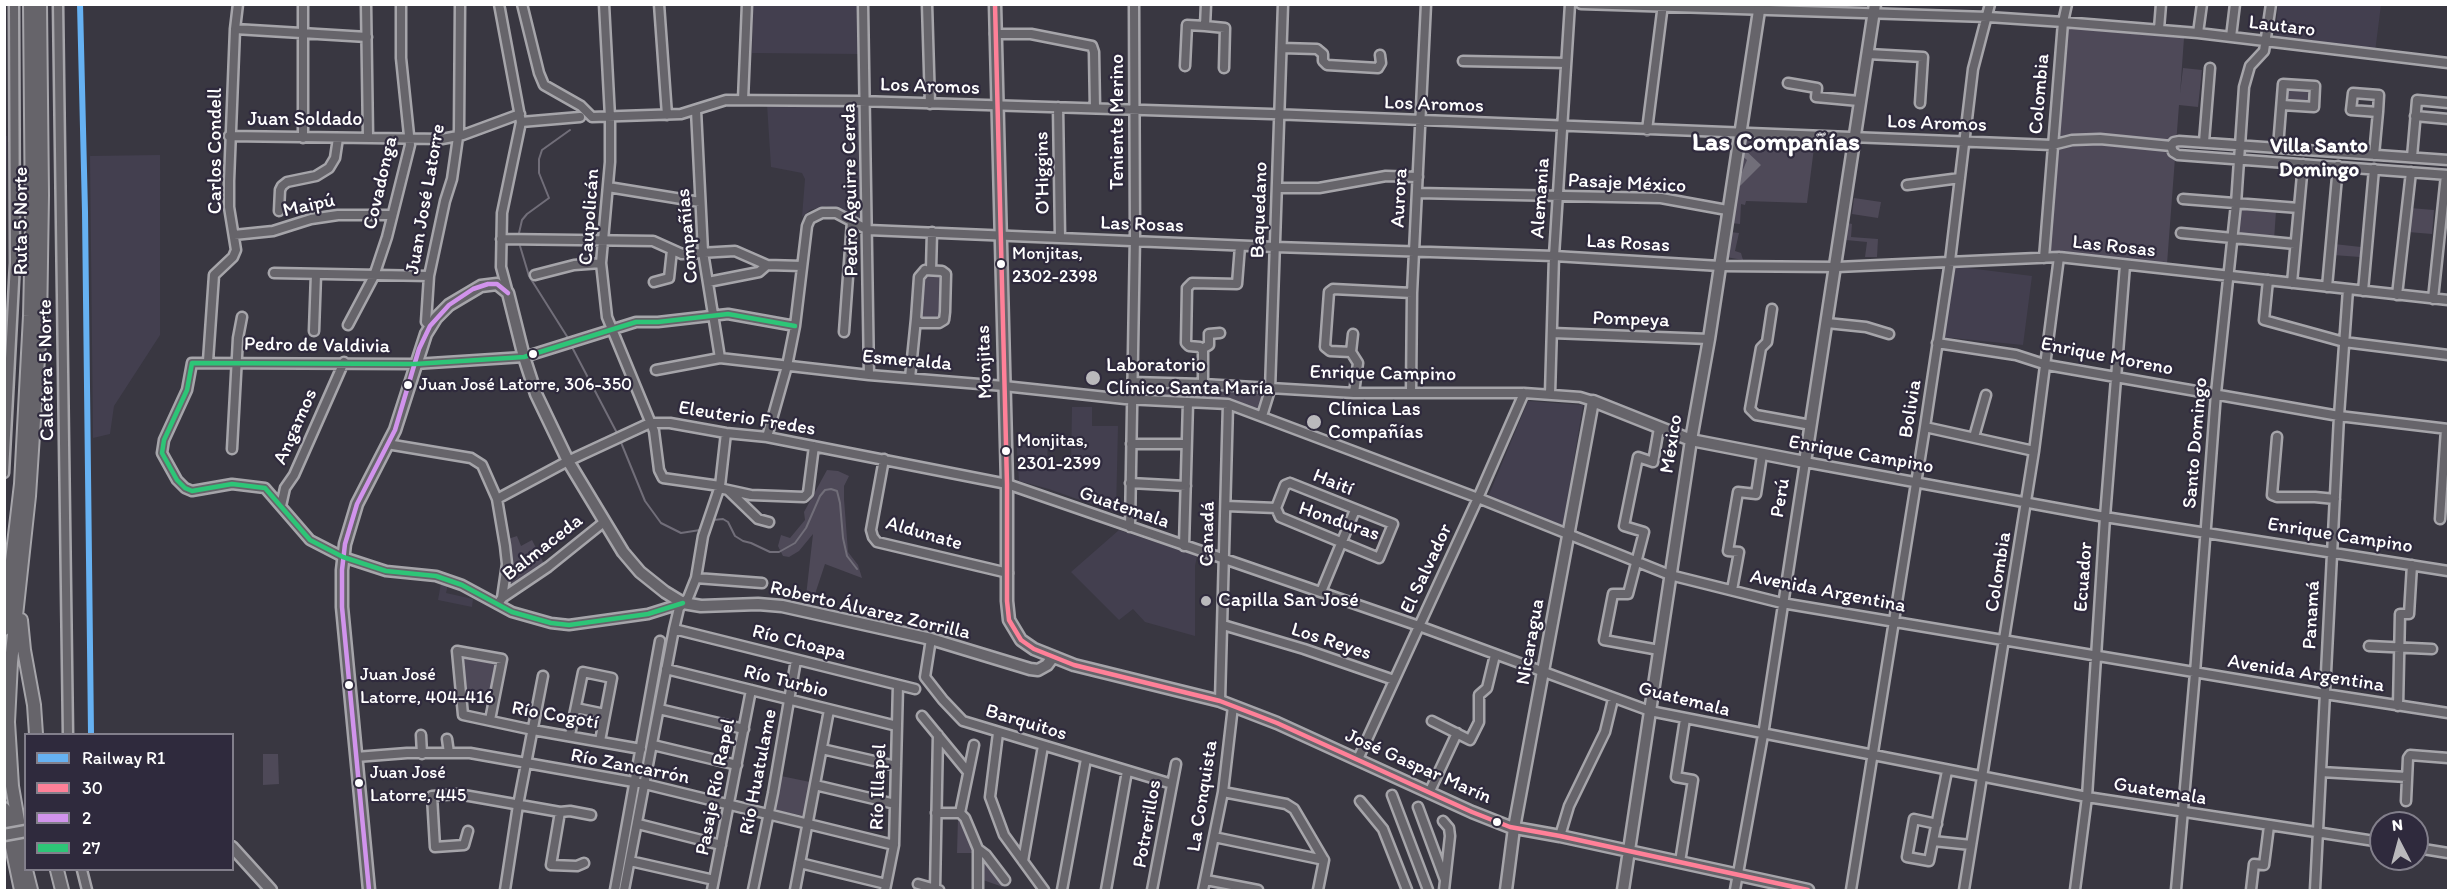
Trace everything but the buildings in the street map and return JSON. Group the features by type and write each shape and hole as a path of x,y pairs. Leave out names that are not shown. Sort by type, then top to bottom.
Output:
{"highway":[{"name":"Ruta 5 Norte","path":"4,629 14,549 26,410 31,296 30,4"},
{"name":"Ruta 5 Norte","path":"24,858 15,811 8,722 9,679 32,464 39,338 42,237 40,4"},
{"path":"4,582 14,549"},
{"path":"20,579 22,632 34,705 36,733"},
{"path":"4,809 21,891"},
{"name":"Ruta 5 Norte","path":"27,871 31,891"},
{"path":"57,871 62,891"}],"main road":[{"name":"Monjitas","path":"995,4 1008,610 1014,632 1020,640 1053,657 1090,669"},
{"name":"México","path":"1623,891 1759,8"},
{"name":"Perú","path":"1805,462 1837,267 1859,102 1875,9"},
{"path":"368,888 341,595 343,557 357,504 403,407 422,342 430,326 442,311 473,289 488,284 500,285 508,293"},
{"name":"Roberto Álvarez Zorrilla","path":"508,293 536,394 568,461 623,552 658,588 683,603 708,607 773,605 931,639 1038,670 1047,665 1053,657"},
{"name":"Enrique Campino","path":"1593,401 1691,440 1805,462"},
{"name":"Nicaragua","path":"1506,891 1514,828 1593,401"},
{"name":"José Gaspar Marín","path":"1090,669 1220,701 1514,828 1560,836 1808,891"},
{"path":"4,835 24,831"},
{"path":"234,849 272,891"}],"street":[{"name":"Caletera 5 Norte","path":"4,473 15,275 14,4"},
{"name":"Caletera 5 Norte","path":"58,4 68,733"},
{"name":"Carlos Condell","path":"208,361 214,275 233,257 236,250 230,207 230,136 238,4"},
{"path":"303,4 303,138"},
{"path":"366,4 368,137"},
{"name":"Covadonga","path":"348,325 374,276 399,191 411,138 401,58 401,4"},
{"name":"Juan José Latorre","path":"430,326 426,322 429,276 452,179 458,136 460,4"},
{"name":"Roberto Álvarez Zorrilla","path":"499,4 520,118 502,213 501,267 508,293"},
{"path":"522,4 544,85 581,106 592,117 667,115 696,110"},
{"name":"Caupolicán","path":"604,4 610,117 608,187 601,263 604,304 611,330 654,431 659,470 663,478 722,487"},
{"path":"659,4 667,115"},
{"path":"743,100 747,4"},
{"name":"Pedro Aguirre Cerda","path":"863,4 869,375"},
{"path":"927,4 930,104"},
{"name":"Teniente Merino","path":"1130,527 1134,241 1134,4"},
{"path":"1205,26 1206,4"},
{"name":"Baquedano","path":"1262,416 1270,390 1284,4"},
{"name":"Aurora","path":"1411,393 1412,293 1426,4"},
{"name":"Alemania","path":"1550,394 1554,256 1569,4"},
{"name":"Lautaro","path":"1581,4 1875,9 1932,16 1988,17 2158,29 2448,63"},
{"path":"1932,16 1934,4"},
{"name":"Bolivia","path":"1851,891 1938,343 1974,62 1990,4"},
{"name":"Colombia","path":"2043,258 2063,22 2067,4"},
{"path":"2158,29 2161,4"},
{"path":"2198,33 2202,4"},
{"path":"2231,37 2235,4"},
{"name":"Santo Domingo","path":"2176,891 2216,393 2236,204 2244,82 2250,66 2263,53 2271,4"},
{"path":"1647,130 1663,6"},
{"path":"1185,66 1187,25 1225,28 1224,68"},
{"path":"235,29 367,37"},
{"path":"995,34 1031,34 1092,46 1095,108"},
{"path":"1282,48 1317,49 1323,54 1323,61 1327,65 1378,68 1381,63 1380,55"},
{"path":"1868,54 1923,57 1920,103"},
{"path":"1463,61 1566,63"},
{"path":"2204,142 2210,68"},
{"path":"1788,83 1817,88 1815,97 1859,102"},
{"path":"2277,147 2283,84 2316,86 2314,107 2282,105"},
{"name":"Los Aromos","path":"696,110 718,102 743,100 866,102 1095,108 2052,145 2073,140 2100,139 2171,146"},
{"path":"2412,157 2417,100 2448,103"},
{"name":"O'Higgins","path":"1058,107 1060,238"},
{"name":"Compañías","path":"696,110 703,252 720,358"},
{"path":"2374,155 2378,112"},
{"path":"2415,116 2448,119"},
{"name":"Juan Soldado","path":"230,136 429,140 458,136 520,118 580,117"},
{"path":"279,211 282,186 287,182 316,176 329,168 335,158 338,138"},
{"name":"Los Aromos","path":"2171,146 2176,141 2204,142 2448,160"},
{"name":"Los Aromos","path":"2171,146 2173,152 2178,155 2447,175"},
{"path":"2292,283 2303,164"},
{"path":"2327,287 2338,166"},
{"path":"2363,291 2374,169"},
{"path":"2397,295 2411,172"},
{"path":"2433,299 2447,175"},
{"path":"1277,188 1319,188 1386,176 1418,177"},
{"path":"1907,185 1960,178"},
{"path":"608,187 700,202"},
{"name":"Pasaje México","path":"1417,193 1661,198 1727,210"},
{"path":"2183,200 2299,208"},
{"name":"Las Rosas","path":"802,266 810,219 822,213 836,213 868,230 1240,246 1554,256 1720,266 1837,267 2059,257 2448,300"},
{"name":"Maipú","path":"234,235 273,231 311,219 338,215 391,215"},
{"path":"844,332 852,221"},
{"path":"931,270 932,232"},
{"path":"2181,233 2295,244"},
{"path":"501,239 652,241 682,254 735,251 767,266 802,266 795,326 787,366 767,437"},
{"path":"1220,333 1209,334 1209,345 1202,349 1186,343 1187,286 1192,283 1237,284 1240,246"},
{"path":"654,282 669,278 672,250"},
{"name":"Colombia","path":"1964,891 2047,365 2059,257"},
{"path":"535,275 574,265 601,263"},
{"name":"Ecuador","path":"2075,891 2087,797 2095,656 2125,265"},
{"path":"708,282 759,272 767,266"},
{"path":"488,284 501,267"},
{"path":"910,378 919,277 925,270 942,271 946,274 944,320 939,323 920,324 916,319"},
{"path":"274,273 429,276"},
{"path":"314,331 316,274"},
{"path":"2268,280 2264,320 2344,342 2448,355"},
{"path":"1351,352 1330,351 1325,346 1329,291 1333,289 1412,293"},
{"name":"Panamá","path":"2315,891 2339,416 2348,289"},
{"path":"1772,309 1767,342 1761,348 1750,409 1756,415 1811,425"},
{"name":"Pedro de Valdivia","path":"281,506 265,488 232,484 192,491 185,488 173,473 162,453 164,440 187,390 192,363 208,361 415,364 524,357 642,321 658,322 728,314 795,326"},
{"path":"232,449 238,338 242,317"},
{"path":"1827,323 1866,327 1889,334"},
{"name":"Pompeya","path":"1552,333 1709,339"},
{"path":"1353,334 1351,352 1358,363 1354,393"},
{"name":"Enrique Moreno","path":"1938,343 2016,355 2047,365 2339,416 2447,429"},
{"path":"1202,349 1203,384"},
{"name":"Esmeralda","path":"656,370 720,358 869,375 1132,399 1228,404"},
{"name":"Angamos","path":"281,506 285,488 294,475 344,362"},
{"name":"Enrique Campino","path":"1132,382 1354,393 1550,394 1580,397 1593,401"},
{"name":"El Salvador","path":"1358,759 1524,393"},
{"path":"1974,437 1986,395"},
{"path":"1184,546 1188,402"},
{"name":"Avenida Argentina","path":"1228,404 1478,498 1670,575 1782,603 2448,713"},
{"name":"Canadá","path":"1220,701 1228,404"},
{"name":"Eleuterio Fredes","path":"497,499 568,461 650,423 670,423 726,433 767,437 1007,484"},
{"path":"1925,427 2034,451"},
{"path":"1659,428 1653,462 1638,458 1624,526 1644,532 1628,594 1613,594 1604,640 1659,651"},
{"path":"2440,519 2447,429"},
{"path":"624,891 674,630 679,608 688,598 696,578 703,536 722,487 726,433"},
{"path":"2277,437 2272,495 2277,498 2335,499"},
{"path":"387,444 471,458 482,465 497,499 507,564 500,601"},
{"path":"1131,444 1186,444"},
{"path":"722,487 752,495 804,497 808,493 814,446"},
{"path":"1732,590 1739,552 1728,551 1738,492 1756,494 1762,455"},
{"name":"Aldunate","path":"884,459 872,530 877,542 1008,573"},
{"name":"Enrique Campino","path":"1805,462 2105,517 2448,572"},
{"name":"Perú","path":"1735,891 1763,735 1805,462"},
{"path":"1130,483 1186,486"},
{"name":"Haití","path":"1276,508 1285,484 1290,483 1393,524"},
{"name":"Guatemala","path":"1007,484 1419,626 1650,711 2087,797 2369,840"},
{"path":"722,487 758,519 769,522"},
{"path":"281,506 310,540 343,557 386,571 436,576 500,601 531,618 569,625 648,614 683,603"},
{"name":"Honduras","path":"1226,506 1276,508 1280,517 1288,522 1379,558 1393,524"},
{"path":"1321,592 1355,510"},
{"name":"Balmaceda","path":"500,601 548,567 604,522"},
{"path":"2398,705 2400,614 2409,614 2412,566"},
{"path":"696,578 762,583"},
{"name":"Los Reyes","path":"1223,625 1304,649 1394,680"},
{"name":"Río Choapa","path":"674,630 915,689"},
{"name":"Barquitos","path":"931,639 925,671 928,682 963,721 1172,784"},
{"path":"615,891 660,641"},
{"path":"2369,646 2432,649"},
{"name":"Río Cogotí","path":"490,720 502,659 457,651 463,715 641,749"},
{"path":"1432,721 1470,740 1479,722 1479,694 1487,688 1495,655"},
{"name":"Río Huatulame","path":"753,891 796,660"},
{"name":"Río Turbio","path":"666,669 897,726"},
{"path":"570,735 583,672 612,678 600,741"},
{"path":"505,891 518,805 543,676"},
{"name":"Río Illapel","path":"885,887 894,845 898,685"},
{"name":"Pasaje Río Rapel","path":"712,891 751,690"},
{"path":"1560,836 1569,806 1605,732 1613,699"},
{"name":"La Conquista","path":"1203,891 1223,792 1233,706"},
{"path":"576,708 605,714"},
{"path":"659,710 744,729"},
{"path":"795,891 829,710"},
{"path":"922,716 968,772"},
{"path":"1680,862 1693,780 1676,777 1685,719"},
{"path":"998,733 990,797 1004,835 1044,891"},
{"path":"1429,793 1457,733"},
{"path":"421,735 422,754"},
{"path":"918,884 937,890 938,735"},
{"path":"447,739 448,753"},
{"path":"653,745 736,765"},
{"path":"960,813 974,746"},
{"path":"1023,861 1044,746"},
{"path":"822,749 896,766"},
{"name":"Río Zancarrón","path":"356,757 402,753 470,753 526,765 636,782 894,845"},
{"path":"2406,801 2410,755 2448,758"},
{"path":"1062,891 1086,759"},
{"name":"Potrerillos","path":"1152,891 1176,764"},
{"path":"1106,891 1127,771"},
{"path":"1936,824 1914,819 1907,856 1929,861 1947,771"},
{"path":"2321,772 2407,777"},
{"path":"816,785 895,804"},
{"path":"1223,792 1286,804 1294,809 1324,860 1318,891"},
{"path":"468,831 464,845 435,847 432,796 458,794 560,812 570,811 591,815"},
{"name":"José Gaspar Marín","path":"1392,795 1428,891"},
{"path":"1360,801 1383,829 1407,891"},
{"name":"José Gaspar Marín","path":"1418,807 1445,880"},
{"path":"560,812 551,865 577,866 584,863"},
{"path":"936,813 960,813 965,818 978,849 978,891"},
{"name":"José Gaspar Marín","path":"1443,821 1449,828 1450,836 1444,891"},
{"path":"638,824 721,845"},
{"path":"2251,891 2254,864 2264,865 2269,826"},
{"path":"1214,837 1324,860"},
{"path":"1933,841 1971,845"},
{"path":"978,849 986,855 1005,880"},
{"path":"2429,850 2448,853"},
{"path":"630,861 714,880"},
{"path":"800,863 885,887"},
{"path":"82,871 87,891"},
{"path":"1206,880 1258,891"}],"shaded area":[{"path":"753,5 859,5 860,54 752,53"},
{"path":"2278,5 2381,5 2375,52 2275,40"},
{"path":"2067,28 2184,38 2180,94 2183,68 2202,70 2198,107 2179,105 2167,264 2050,251"},
{"path":"2287,87 2313,89 2311,104 2285,102"},
{"path":"767,104 864,107 863,221 844,210 826,206 810,210 802,217 805,179 802,173 771,167"},
{"path":"4,136 7,136 5,313 4,313"},
{"path":"1743,138 1815,140 1807,203 1746,201 1745,205 1741,204 1740,224 1731,223 1736,210 1733,207"},
{"path":"1742,147 1761,165 1740,186 1738,182 1747,160 1741,155"},
{"path":"160,155 160,335 114,406 110,434 93,438 90,156"},
{"path":"1854,198 1881,202 1878,218 1852,214"},
{"path":"2239,208 2276,211 2274,240 2238,236"},
{"path":"2410,208 2434,210 2432,234 2408,232"},
{"path":"1848,223 1852,224 1851,237 1878,239 1877,257 1865,257 1867,242 1846,240"},
{"path":"1730,232 1739,233 1735,251 1741,253 1743,260 1726,257"},
{"path":"2334,244 2361,247 2360,257 2333,255"},
{"path":"1952,266 2032,276 2023,345 1942,337"},
{"path":"927,272 942,275 939,319 922,320 920,318 922,279"},
{"path":"1138,386 1264,389 1263,405 1261,408 1254,409 1224,399 1141,397 1138,394"},
{"path":"1528,401 1583,405 1563,526 1488,497"},
{"path":"1072,407 1092,407 1092,426 1118,426 1116,513 1049,489 1019,481 1016,436 1048,437 1047,465 1071,465"},
{"path":"827,470 838,471 849,476 844,486 848,552 858,565 862,578 825,564 811,606 805,605 813,534 799,551 789,557 783,556 778,546 781,535 790,538 805,520 804,512"},
{"path":"1119,530 1197,556 1195,636 1145,622 1133,609 1119,620 1071,572"},
{"path":"517,536 521,546 532,540 545,566 509,594 506,589 510,565 508,539"},
{"path":"441,583 448,585 446,593 473,599 472,607 438,600"},
{"path":"460,655 499,661 492,700 461,698"},
{"path":"263,754 278,754 279,784 263,785"},
{"path":"781,776 810,782 804,816 775,810"},
{"path":"958,818 960,819 974,853 957,853"},
{"path":"984,856 1002,881 1003,887 983,880"}],"waterway":[{"path":"519,233 522,220 527,214 549,198 539,173 539,159 542,150 570,130"},
{"path":"520,246 529,276 568,338"},
{"path":"573,349 617,433"},
{"path":"620,440 645,501 661,523 681,533 700,530"},
{"path":"713,520 723,519 728,522 735,536 743,541 770,552 779,552 795,543 806,528 825,490 837,491 847,556 857,569"}],"rail line":[{"name":"R1","path":"80,4 85,212 91,733"}],"transit line":[{"name":"30","path":"995,4 1007,484 1007,601 1009,620 1021,640 1034,649 1074,665 1220,701 1277,723 1510,827 1808,890"},
{"name":"2","path":"369,890 342,607 345,544 357,504 395,430 419,349 430,326 449,305 473,289 488,284 497,284 508,293"},
{"name":"27","path":"683,603 648,614 569,625 551,623 512,612 462,585 436,576 386,571 343,557 310,540 265,488 232,484 192,491 185,488 177,480 162,453 164,440 187,390 192,363 415,364 524,357 636,322 658,322 728,314 795,326"}],"place":[{"name":"Monjitas, 2302-2398","path":"1001,264"},
{"name":"Laboratorio Clínico Santa María","path":"1093,378"},
{"name":"Juan José Latorre, 306-350","path":"408,385"},
{"name":"Clínica Las Compañías","path":"1314,422"},
{"name":"Monjitas, 2301-2399","path":"1006,451"},
{"name":"Capilla San José","path":"1206,601"},
{"name":"Juan José Latorre, 404-416","path":"349,685"},
{"name":"Juan José Latorre, 445","path":"359,783"}],"district":[{"name":"Las Compañías","path":"1776,143"},
{"name":"Villa Santo Domingo","path":"2319,159"}]}
